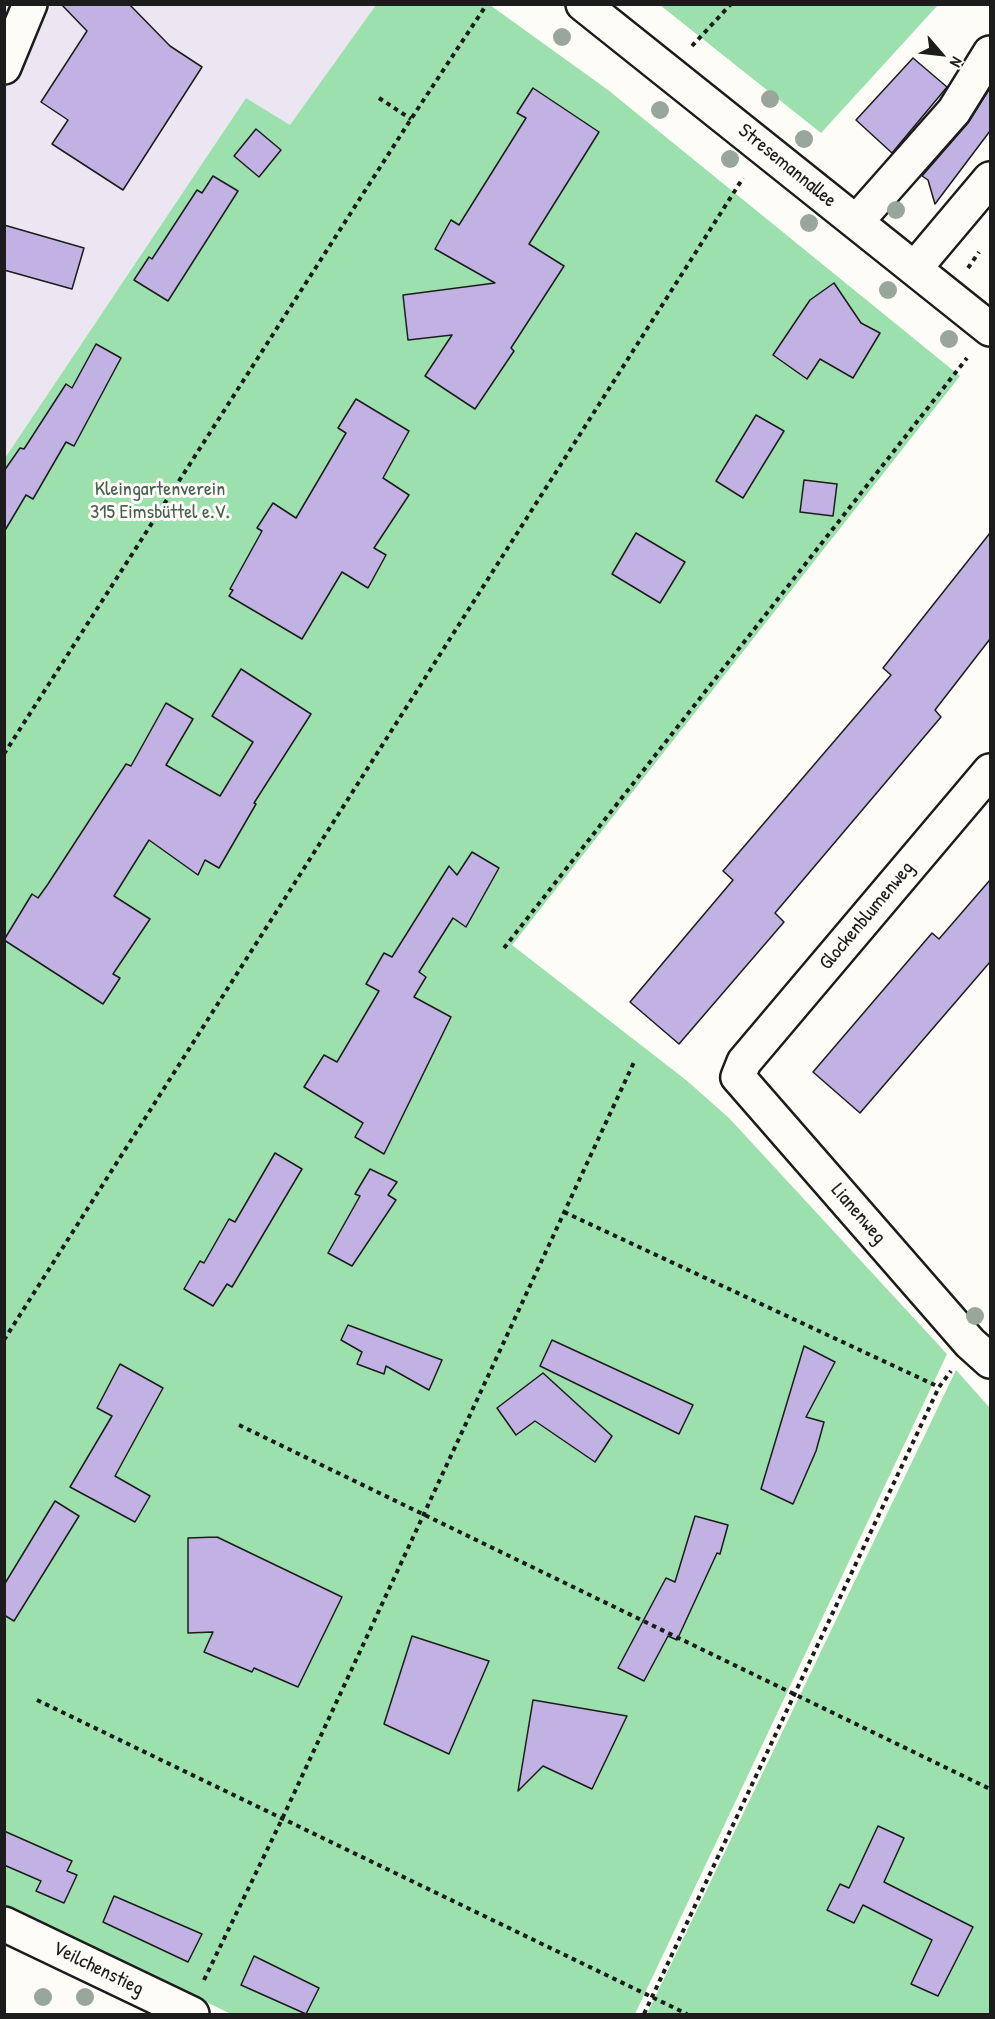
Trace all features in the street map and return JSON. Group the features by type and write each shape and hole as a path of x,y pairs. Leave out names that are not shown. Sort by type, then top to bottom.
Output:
{"street":[{"path":"5,66 30,4"},
{"name":"Stresemannallee","path":"584,4 990,329"},
{"path":"856,222 954,111 990,53"},
{"path":"915,268 990,179"},
{"name":"Glockenblumenweg","path":"744,1062 990,771"},
{"name":"Lianenweg","path":"744,1062 738,1077 980,1352"},
{"name":"Veilchenstieg","path":"4,1924 190,2013"}],"path":[{"path":"4,754 411,118 487,4"},
{"path":"668,71 732,4"},
{"path":"379,98 411,118"},
{"path":"4,1340 763,146"},
{"path":"504,948 990,329"},
{"path":"190,2013 635,1060"},
{"path":"564,1212 939,1387"},
{"path":"644,2014 939,1387 980,1352"},
{"path":"239,1425 990,1789"},
{"path":"37,1700 687,2014"}],"shaded area":[{"path":"5,5 376,5 290,126 246,98 5,458"}],"green space":[{"name":"Kleingartenverein 315 Eimsbüttel e.V.","path":"376,5 490,5 608,90 960,376 512,945 686,1080 729,1118 947,1354 635,2014 231,2014 5,1905 5,458 246,98 290,125"},
{"path":"660,5 938,5 821,133"},
{"path":"956,1370 990,1408 990,2014 647,2014"}],"building":[{"path":"61,4 129,4 170,46 202,67 123,190 52,144 68,120 41,102 87,31"},
{"path":"913,58 947,87 892,153 856,120"},
{"path":"533,88 599,132 529,244 564,266 511,348 514,351 475,409 425,376 452,335 408,340 403,295 495,283 435,249 451,220 459,225 526,118 517,113"},
{"path":"990,88 990,131 935,204 928,180 922,176 968,123"},
{"path":"256,129 281,150 259,177 234,156"},
{"path":"213,176 238,191 168,301 134,280 149,257 152,259 197,190 202,193"},
{"path":"4,225 84,248 72,289 4,270"},
{"path":"834,283 861,323 880,333 853,378 820,359 807,379 773,355 810,300"},
{"path":"96,344 121,358 74,446 66,442 33,499 26,495 4,532 4,471 20,448 24,449 66,384 72,388"},
{"path":"356,399 409,431 383,478 409,495 374,548 386,555 368,588 342,572 302,639 229,596 233,590 230,589 262,531 257,528 273,503 296,518 346,433 338,428"},
{"path":"756,415 784,431 743,498 716,481"},
{"path":"804,480 837,484 833,516 800,512"},
{"path":"636,533 685,562 660,603 612,574"},
{"path":"990,533 990,639 935,710 941,717 775,913 784,922 679,1044 630,1002 733,880 723,871 891,675 883,668"},
{"path":"241,669 311,714 254,803 256,804 219,868 205,860 198,875 149,840 114,896 150,919 113,974 120,978 103,1004 4,940 32,894 38,898 48,884 126,764 131,766 166,703 193,719 166,765 220,796 253,742 212,716"},
{"path":"472,852 499,868 466,927 453,918 419,972 426,977 414,997 451,1017 384,1154 355,1137 363,1123 304,1087 324,1055 337,1062 379,991 366,984 384,953 392,957 449,866 457,875"},
{"path":"990,880 990,962 860,1113 813,1072 932,933 939,939"},
{"path":"275,1153 302,1169 232,1287 227,1284 213,1306 184,1289 200,1261 204,1263 229,1219 235,1222"},
{"path":"370,1169 397,1182 388,1195 396,1200 352,1266 328,1253 360,1196 355,1194"},
{"path":"348,1325 442,1360 429,1390 386,1366 384,1374 357,1364 362,1352 341,1340"},
{"path":"552,1340 693,1405 679,1434 540,1366"},
{"path":"804,1346 835,1362 806,1417 824,1422 816,1451 793,1504 761,1489"},
{"path":"120,1364 163,1388 115,1476 150,1496 135,1522 70,1487 112,1416 97,1408"},
{"path":"543,1373 612,1436 595,1462 535,1421 516,1435 497,1408"},
{"path":"55,1501 79,1516 14,1621 4,1615 4,1585"},
{"path":"695,1516 728,1525 720,1554 717,1553 677,1640 668,1636 644,1681 618,1668 666,1578 675,1582"},
{"path":"217,1537 342,1597 298,1687 254,1668 252,1672 204,1652 213,1632 188,1633 188,1538"},
{"path":"412,1636 489,1661 449,1754 384,1724"},
{"path":"533,1700 627,1716 592,1789 543,1766 518,1791"},
{"path":"878,1826 904,1838 884,1882 973,1927 938,1996 911,1984 932,1940 863,1905 854,1923 827,1910 840,1884 849,1888"},
{"path":"4,1831 72,1861 67,1871 77,1875 64,1903 36,1891 41,1881 4,1865"},
{"path":"114,1896 202,1934 188,1962 103,1922"},
{"path":"254,1956 319,1988 306,2014 241,1985"}]}
